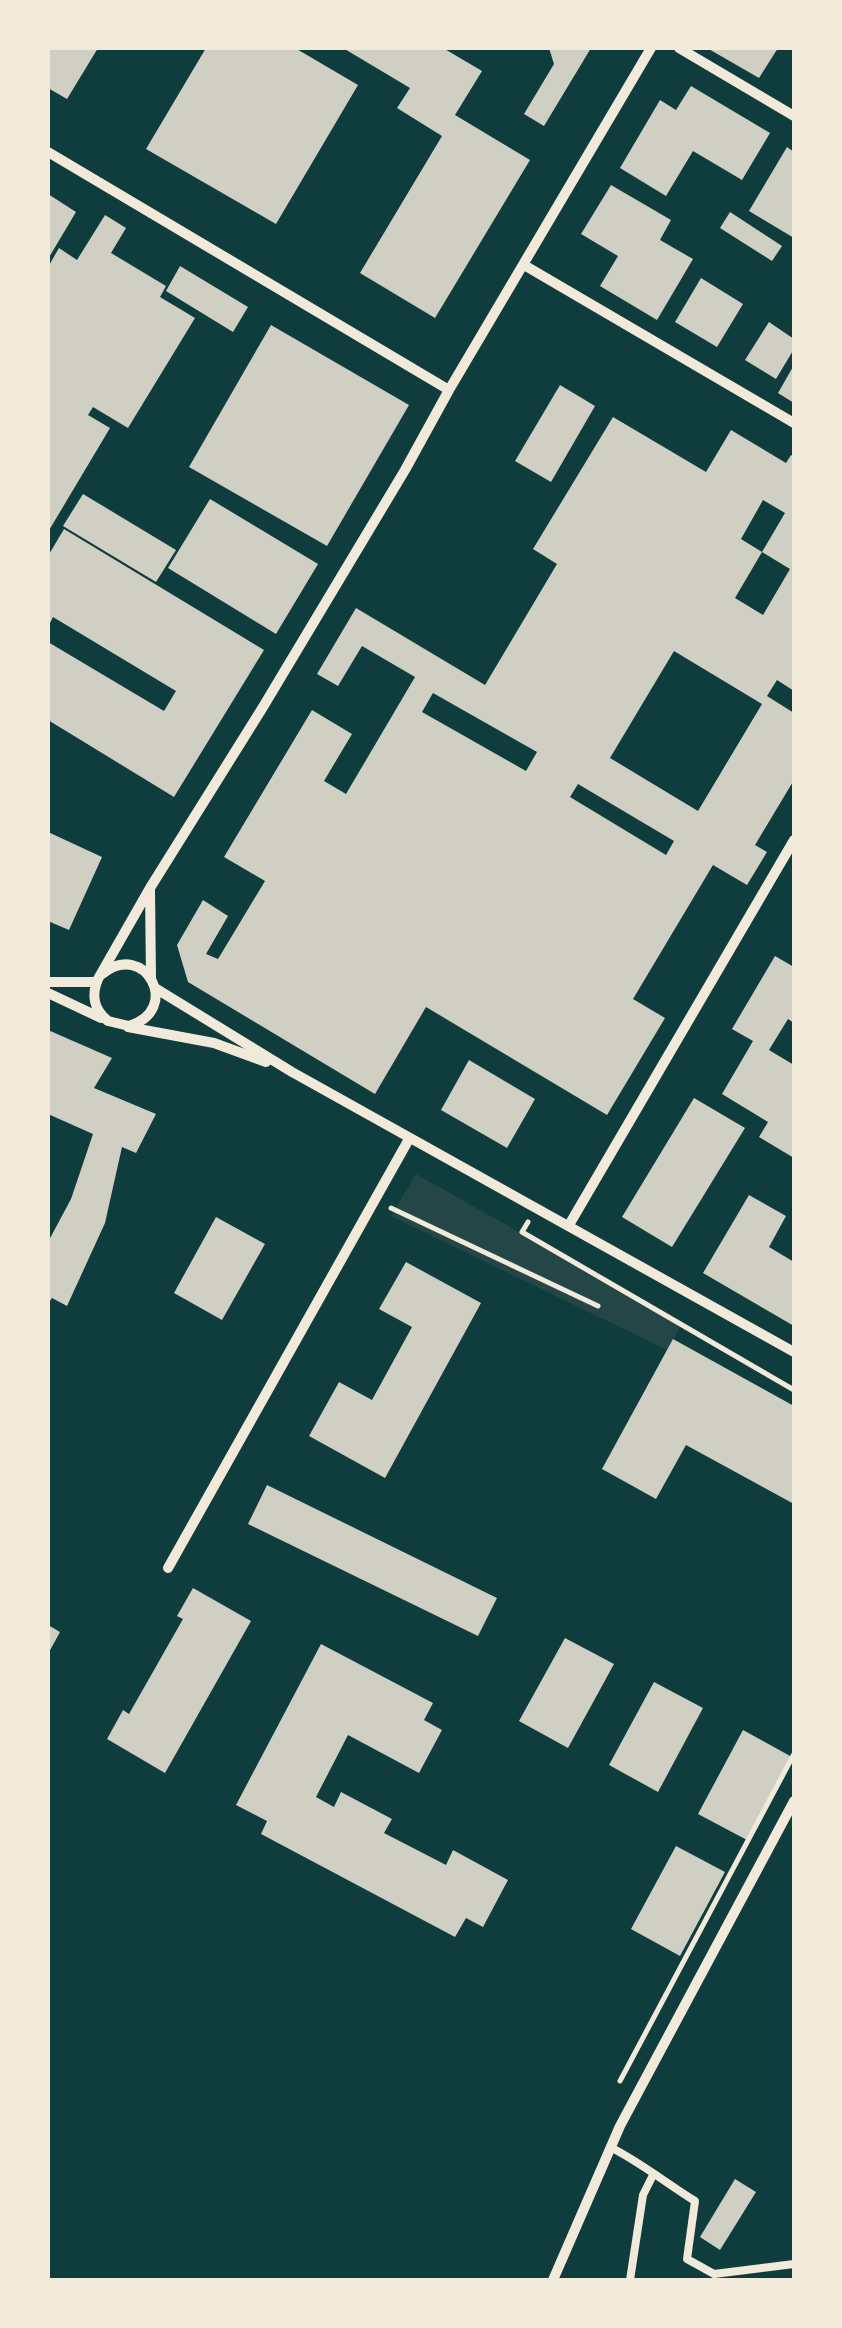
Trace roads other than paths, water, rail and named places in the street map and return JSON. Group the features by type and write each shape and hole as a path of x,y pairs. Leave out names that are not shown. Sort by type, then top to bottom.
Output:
{"street":[{"path":"150,888 155,1002 149,1015 135,1024 117,1025 102,1016 95,1005 99,978 150,888 290,664 651,48"},
{"path":"679,48 794,116"},
{"path":"48,152 449,390"},
{"path":"524,265 794,423"},
{"path":"569,1225 794,840"},
{"path":"48,982 99,978 116,965 129,964 144,971 153,984 286,1069 794,1352"},
{"path":"48,993 117,1025 214,1043 286,1069"},
{"path":"168,1568 410,1138"},
{"path":"553,2280 610,2147 794,1801"}],"lane":[{"path":"610,2147 636,2160 694,2201 687,2259 714,2278 794,2264"},
{"path":"630,2280 643,2196 653,2175"}]}
